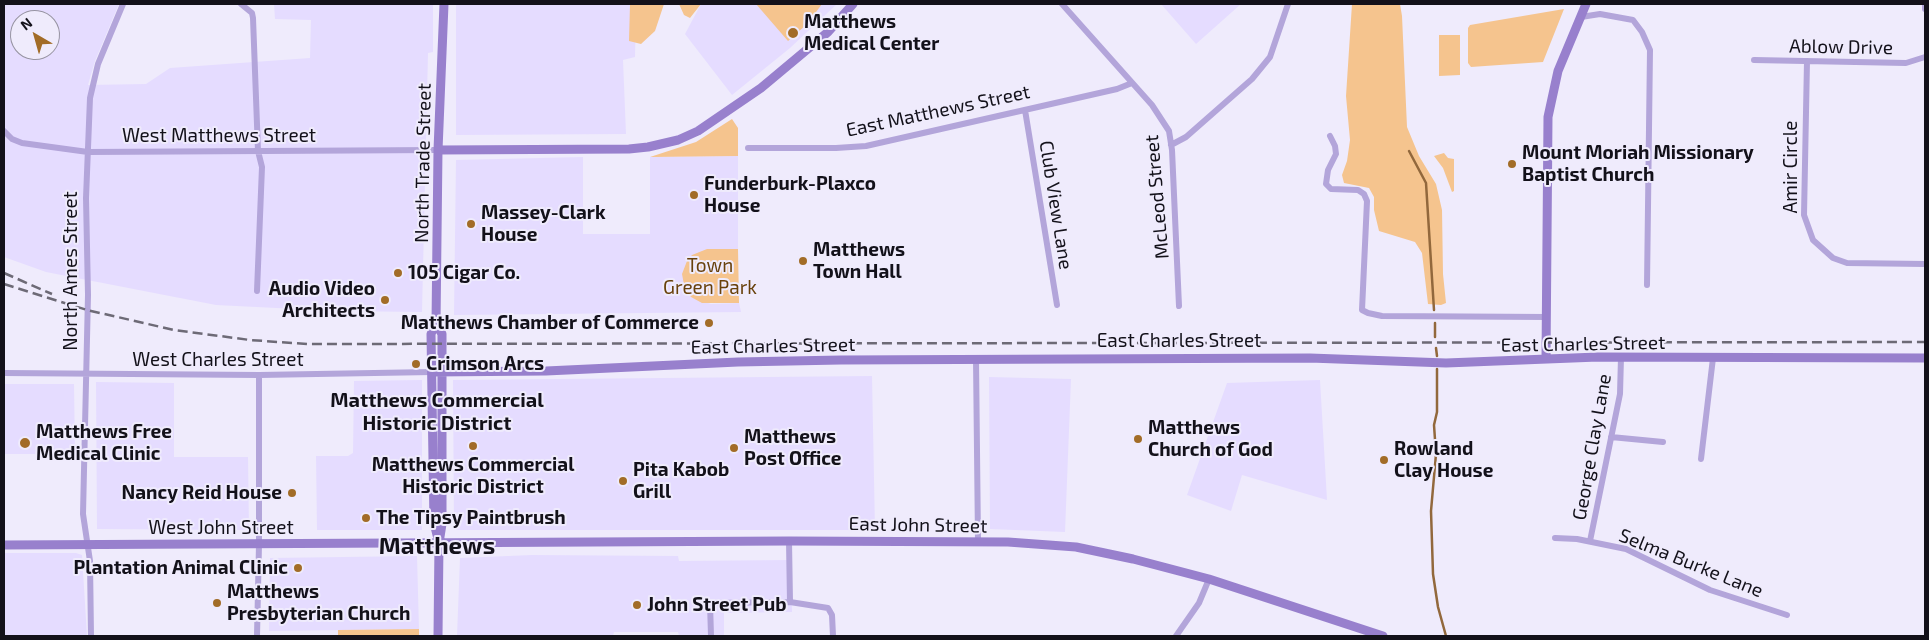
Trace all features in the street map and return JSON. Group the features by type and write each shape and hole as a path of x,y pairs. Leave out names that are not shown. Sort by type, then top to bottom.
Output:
{"main road":[{"name":"North Trade Street","path":"439,543 434,523 432,334 436,323 438,150 444,4"},
{"path":"438,150 629,149 678,140 698,131 761,88 828,32 853,4"},
{"path":"1546,358 1548,117 1554,80 1586,4"},
{"name":"North Trade Street","path":"436,323 442,334 442,524 439,543"},
{"name":"East Charles Street","path":"432,372 546,371 738,362 976,359 1310,358 1446,363 1546,358 1621,357 1925,358"},
{"name":"East John Street","path":"439,543 914,541 1076,547 1133,558 1209,579 1383,636"},
{"path":"438,636 439,543"},
{"name":"West John Street","path":"4,545 439,543"}],"street":[{"name":"North Ames Street","path":"91,636 88,544 83,514 84,374 88,295 86,198 88,152 92,80 123,4"},
{"path":"241,4 252,13 253,18 258,151 262,167 257,291"},
{"name":"McLeod Street","path":"1062,4 1167,125 1171,145 1180,306"},
{"path":"1171,145 1186,137 1244,86 1270,57 1288,4"},
{"path":"1925,4 1925,9"},
{"path":"1582,17 1600,14 1633,20 1642,32 1650,50 1647,285"},
{"name":"Ablow Drive","path":"1754,60 1906,63 1925,57"},
{"name":"Amir Circle","path":"1807,61 1804,215 1813,240 1833,258 1847,263 1925,264"},
{"name":"East Matthews Street","path":"748,148 854,147 1118,89 1132,83"},
{"name":"Club View Lane","path":"1025,110 1057,305"},
{"name":"West Matthews Street","path":"4,131 12,139 22,143 88,152 438,150"},
{"path":"1330,136 1334,143 1336,154 1328,170 1326,184 1332,189 1358,190 1364,194 1367,201 1362,310 1368,314 1382,316 1546,317"},
{"name":"George Clay Lane","path":"1590,541 1620,394 1621,357"},
{"path":"1702,459 1713,358"},
{"path":"976,359 978,542"},
{"name":"West Charles Street","path":"4,373 259,376 432,372"},
{"path":"256,636 259,544 259,376"},
{"path":"1611,437 1663,442"},
{"name":"Selma Burke Lane","path":"1555,538 1590,541 1626,549 1727,597 1786,615"},
{"path":"789,541 790,602"},
{"path":"1176,636 1199,603 1209,579"},
{"path":"711,636 710,603 790,602 828,608 832,615 832,636"}],"shaded area":[{"path":"4,4 119,4 95,61 88,85 146,84 170,68 310,58 311,20 275,19 274,4 433,4 433,52 428,53 422,312 337,311 216,305 46,272 4,257"},
{"path":"456,4 636,4 635,57 623,60 626,134 456,135"},
{"path":"701,4 837,4 790,48 732,95 685,34"},
{"path":"1161,4 1241,4 1196,44"},
{"path":"738,156 738,249 707,249 685,289 691,297 711,304 739,303 741,312 454,315 456,160 583,157 583,234 650,234 650,157"},
{"path":"872,376 875,530 454,530 453,380"},
{"path":"989,377 1071,379 1065,532 990,529"},
{"path":"422,380 422,530 317,530 316,456 348,456 353,453 354,381"},
{"path":"1320,380 1327,500 1242,475 1231,511 1187,495 1227,383"},
{"path":"96,382 174,383 174,457 248,457 249,530 97,529"},
{"path":"4,384 74,384 75,454 4,454"},
{"path":"4,553 76,553 82,555 87,636 4,636"},
{"path":"532,555 678,556 679,561 791,560 792,612 724,613 724,636 679,636 678,632 614,632 613,636 457,636 460,558"},
{"path":"417,556 419,629 269,631 270,558"}],"green space":[{"path":"630,4 664,4 655,31 641,44 629,41"},
{"path":"679,4 701,4 690,18 684,15"},
{"name":"Matthews Medical Center","path":"756,4 822,4 807,24 788,41"},
{"path":"1352,4 1400,4 1407,127 1419,156 1436,184 1442,210 1443,274 1446,303 1441,305 1428,304 1422,253 1415,242 1379,231 1374,210 1374,197 1369,188 1344,183 1342,175 1347,161 1350,140 1346,96"},
{"path":"1564,9 1543,62 1471,67 1468,63 1468,28 1470,25"},
{"path":"1439,35 1460,35 1460,75 1439,76"},
{"path":"732,119 738,128 738,156 650,157 696,142"},
{"path":"1444,153 1448,158 1454,159 1454,191 1452,192 1443,168 1434,156"},
{"name":"Town Green Park","path":"707,249 738,249 739,303 702,303 691,297 685,290 682,274 687,261 692,255"},
{"path":"419,629 419,636 338,636 338,630"}],"waterway":[{"path":"1409,151 1426,183 1434,310"},
{"path":"1435,323 1435,337"},
{"path":"1436,348 1437,356"},
{"path":"1437,369 1437,412 1434,425 1436,454 1431,511 1433,574 1438,607 1446,636"}],"railway":[{"path":"4,273 52,294"},
{"path":"4,284 87,310 174,330 250,340 307,344 1925,342"}],"place":[{"name":"Matthews Medical Center","path":"793,33"},
{"name":"Mount Moriah Missionary Baptist Church","path":"1512,164"},
{"name":"Funderburk-Plaxco House","path":"694,195"},
{"name":"Massey-Clark House","path":"471,224"},
{"name":"Matthews Town Hall","path":"803,261"},
{"name":"105 Cigar Co.","path":"398,273"},
{"name":"Audio Video Architects","path":"385,300"},
{"name":"Matthews Chamber of Commerce","path":"709,323"},
{"name":"Crimson Arcs","path":"416,364"},
{"name":"Matthews Church of God","path":"1138,439"},
{"name":"Matthews Free Medical Clinic","path":"25,443"},
{"name":"Matthews Commercial Historic District","path":"473,446"},
{"name":"Matthews Post Office","path":"734,448"},
{"name":"Rowland Clay House","path":"1384,460"},
{"name":"Pita Kabob Grill","path":"623,481"},
{"name":"Nancy Reid House","path":"292,493"},
{"name":"The Tipsy Paintbrush","path":"366,518"},
{"name":"Plantation Animal Clinic","path":"298,568"},
{"name":"Matthews Presbyterian Church","path":"217,603"},
{"name":"John Street Pub","path":"637,605"}],"district":[{"name":"Matthews Commercial Historic District","path":"437,412"},
{"name":"Matthews","path":"437,546"}]}
